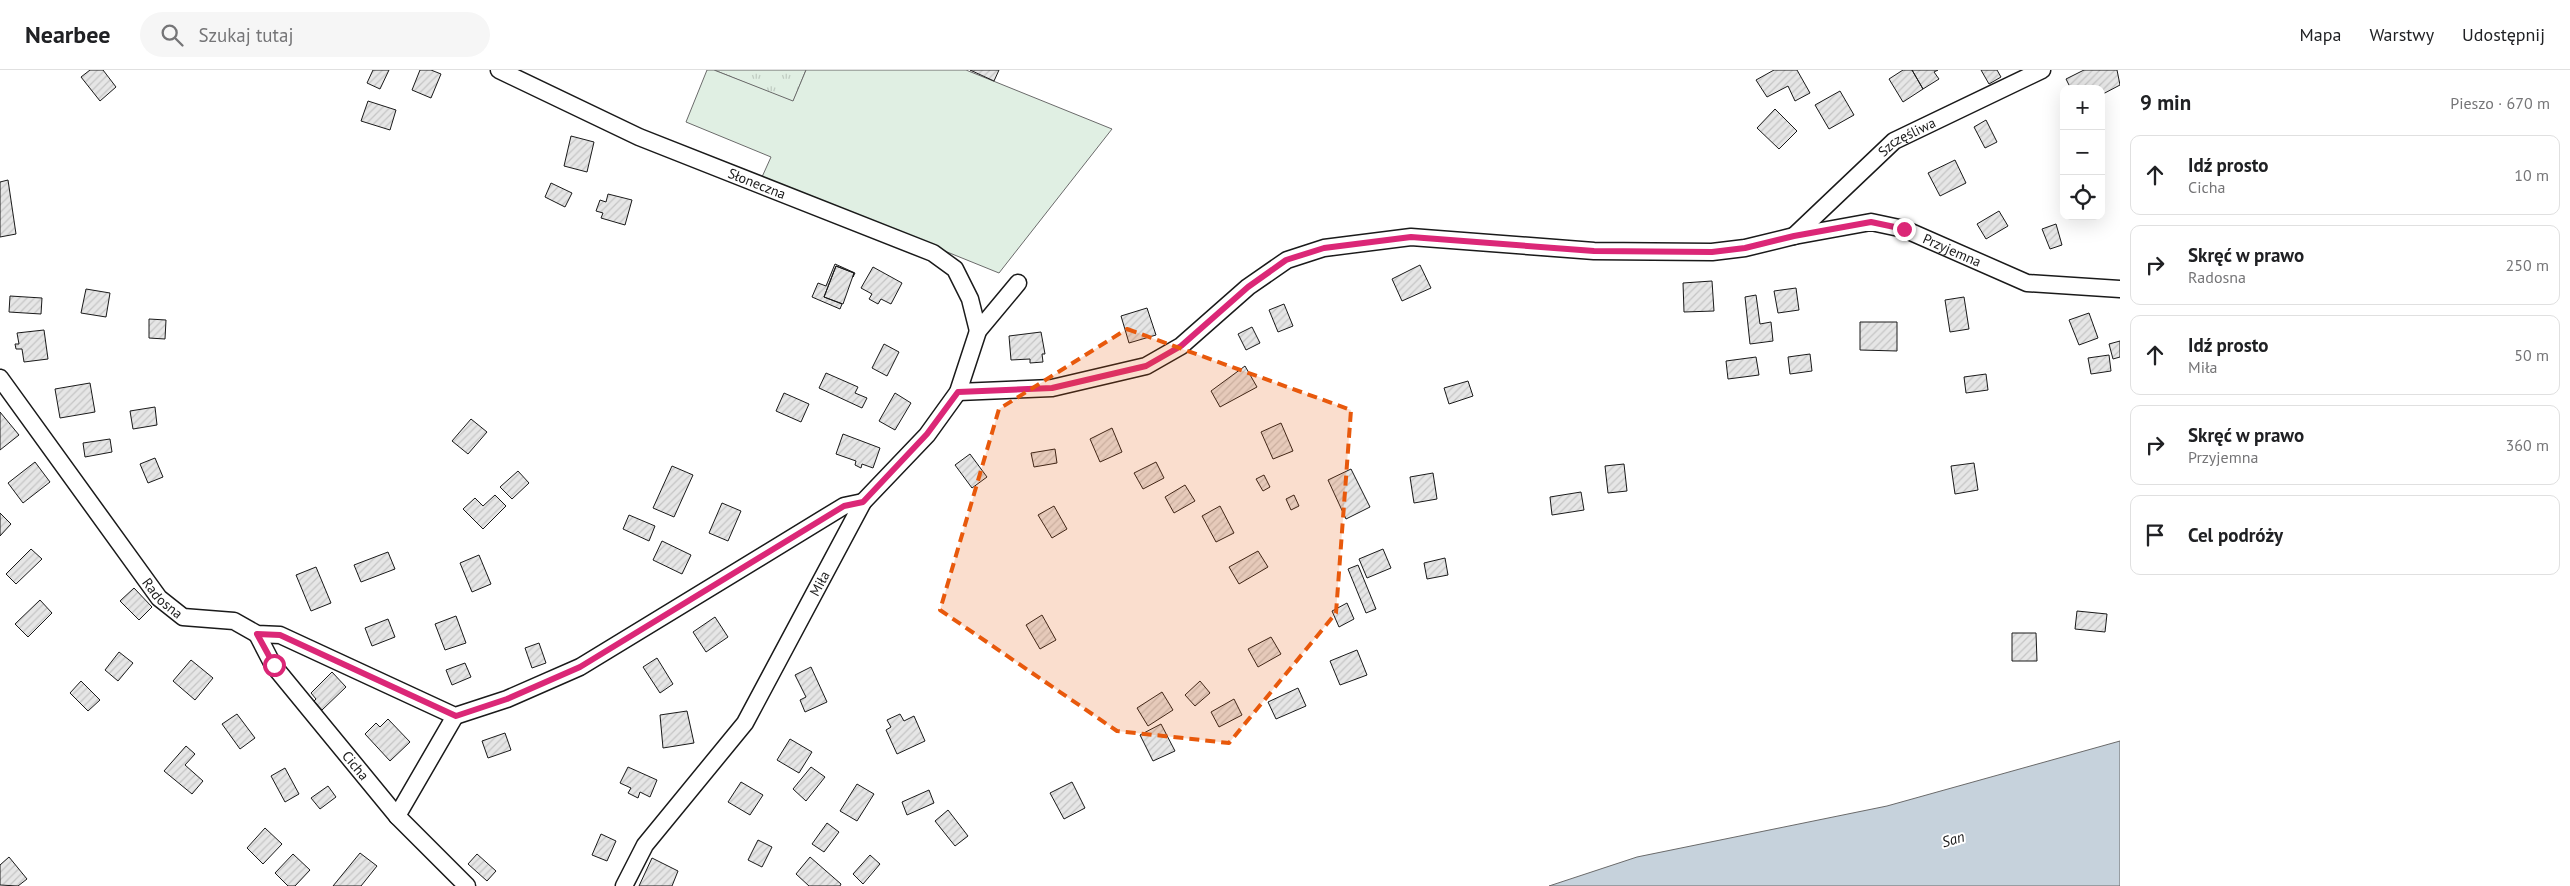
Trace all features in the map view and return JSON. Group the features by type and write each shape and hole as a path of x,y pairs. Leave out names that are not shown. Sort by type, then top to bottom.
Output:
{"street":[{"name":"Słoneczna","path":"499,70 639,137 933,253 955,269 970,299 978,331"},
{"name":"Szczęśliwa","path":"1794,236 1894,141 2042,70"},
{"name":"Przyjemna","path":"958,392 1052,388 1146,366 1181,346 1248,287 1286,260 1324,248 1411,237 1594,251 1712,252 1745,248 1794,236 1871,222 1904,229 2027,283 2120,289"},
{"name":"Miła","path":"624,886 645,845 745,723 863,502 927,434 958,392 978,331 1018,283"},
{"name":"Radosna","path":"0,378 159,598 183,617 234,621 257,634 280,635 456,716"},
{"path":"397,816 456,716 507,699 580,667 844,506 863,502"},
{"name":"Cicha","path":"257,634 274,665 397,816 467,886"}],"highlighted area":[{"path":"1127,329 1351,410 1336,613 1229,743 1117,731 940,610 999,409"}],"green space":[{"path":"707,70 714,70 793,101 806,70 966,70 1112,129 999,273 762,177 771,157 686,122"},
{"path":"714,70 806,70 793,102"}],"water":[{"name":"San","path":"2120,741 2120,886 1549,886 1637,857 1887,806"}],"building":[{"path":"90,70 103,70 116,87 100,101 81,77"},
{"path":"373,70 389,70 380,89 367,83"},
{"path":"420,70 431,70 441,74 431,98 412,90"},
{"path":"970,70 999,70 994,81"},
{"path":"1774,70 1797,70 1810,93 1795,101 1788,86 1767,97 1756,80"},
{"path":"1903,70 1912,70 1923,89 1903,102 1889,79"},
{"path":"1912,70 1938,70 1934,72 1939,79 1923,89"},
{"path":"1981,70 1997,70 2001,77 1989,84"},
{"path":"2084,70 2117,70 2120,85 2105,93 2105,85 2069,85 2066,79"},
{"path":"1840,91 1854,115 1829,129 1815,105"},
{"path":"368,101 396,110 390,130 361,121"},
{"path":"1775,109 1797,131 1779,149 1757,128"},
{"path":"1986,120 1997,142 1985,148 1974,127"},
{"path":"571,136 594,142 587,172 564,166"},
{"path":"1955,160 1966,183 1940,196 1928,173"},
{"path":"8,180 16,234 0,237 0,182"},
{"path":"551,183 572,193 565,207 545,197"},
{"path":"608,194 632,200 625,225 601,218 603,213 596,211 600,200 606,202"},
{"path":"1999,211 2008,226 1986,239 1977,224"},
{"path":"2056,224 2062,245 2050,249 2042,229"},
{"path":"835,264 855,273 853,277 854,273 836,266 824,297 842,304 840,309 812,297 818,283 826,286"},
{"path":"1420,265 1431,288 1402,301 1392,279"},
{"path":"836,266 854,273 843,304 824,297"},
{"path":"873,267 902,283 891,304 881,299 878,304 869,299 872,294 861,288"},
{"path":"1712,281 1714,311 1684,312 1683,283"},
{"path":"1796,288 1799,310 1778,313 1774,291"},
{"path":"86,289 110,293 106,317 81,313"},
{"path":"1756,295 1760,324 1771,322 1773,341 1750,344 1745,297"},
{"path":"10,296 42,298 41,314 9,312"},
{"path":"1964,297 1969,329 1950,332 1945,300"},
{"path":"1284,304 1293,326 1278,332 1269,310"},
{"path":"1147,308 1156,335 1129,343 1121,316"},
{"path":"2089,313 2098,338 2079,345 2069,320"},
{"path":"149,319 166,320 165,339 149,338"},
{"path":"1860,322 1897,322 1897,351 1860,350"},
{"path":"1252,327 1260,343 1246,350 1238,334"},
{"path":"44,330 48,359 24,362 22,349 16,349 15,344 19,344 17,333"},
{"path":"1041,332 1045,354 1042,354 1043,362 1030,363 1030,359 1011,360 1009,336"},
{"path":"2120,341 2120,357 2113,359 2109,344"},
{"path":"884,344 899,352 887,376 872,368"},
{"path":"1810,354 1812,371 1790,374 1788,357"},
{"path":"2109,355 2111,371 2091,374 2088,358"},
{"path":"1756,357 1759,375 1728,379 1726,361"},
{"path":"1245,366 1257,387 1220,407 1211,391"},
{"path":"826,373 858,387 855,393 867,398 862,408 819,388"},
{"path":"1986,374 1988,390 1966,393 1964,377"},
{"path":"1468,381 1473,396 1449,404 1444,388"},
{"path":"90,383 95,412 60,418 55,389"},
{"path":"784,393 809,404 801,422 776,411"},
{"path":"895,393 911,403 895,430 879,421"},
{"path":"155,407 157,425 133,429 130,411"},
{"path":"0,412 19,435 0,450"},
{"path":"471,419 487,432 468,454 452,441"},
{"path":"1281,423 1293,451 1273,459 1261,432"},
{"path":"1112,428 1122,452 1100,462 1090,439"},
{"path":"843,434 880,448 873,468 862,464 861,468 855,465 856,461 836,454"},
{"path":"110,439 112,452 85,457 83,443"},
{"path":"1055,449 1057,463 1034,467 1031,453"},
{"path":"970,454 987,477 972,488 955,465"},
{"path":"155,458 163,477 148,483 140,464"},
{"path":"35,462 50,482 23,503 8,483"},
{"path":"1156,462 1164,478 1143,489 1134,473"},
{"path":"1974,463 1978,490 1955,494 1951,466"},
{"path":"1624,464 1627,491 1608,493 1605,466"},
{"path":"672,466 693,475 674,517 653,508"},
{"path":"1351,469 1370,507 1346,519 1328,480"},
{"path":"518,471 529,483 512,499 500,487"},
{"path":"1433,473 1437,499 1414,503 1410,477"},
{"path":"1264,475 1270,487 1263,491 1256,479"},
{"path":"1185,485 1195,501 1174,513 1165,497"},
{"path":"1581,492 1584,510 1552,515 1550,497"},
{"path":"495,495 506,506 483,529 463,509 475,498 483,506"},
{"path":"1294,495 1299,506 1291,510 1286,499"},
{"path":"722,503 741,511 728,541 709,533"},
{"path":"1054,506 1067,529 1052,538 1038,515"},
{"path":"1220,506 1234,533 1216,542 1202,516"},
{"path":"0,513 11,524 0,536"},
{"path":"629,515 655,526 649,541 623,529"},
{"path":"662,541 691,555 682,574 653,560"},
{"path":"31,549 42,559 16,584 6,574"},
{"path":"1383,549 1391,568 1367,578 1359,559"},
{"path":"1258,551 1268,567 1239,584 1229,567"},
{"path":"388,552 395,569 361,582 354,565"},
{"path":"479,555 491,584 472,592 460,563"},
{"path":"1445,558 1448,575 1427,579 1424,563"},
{"path":"1358,565 1376,609 1366,613 1348,569"},
{"path":"316,567 331,603 311,611 296,575"},
{"path":"134,588 152,607 139,620 120,601"},
{"path":"40,600 52,613 28,637 15,624"},
{"path":"1347,603 1354,619 1339,627 1332,611"},
{"path":"2077,611 2107,614 2105,632 2075,629"},
{"path":"1042,615 1056,640 1040,649 1026,625"},
{"path":"456,616 466,643 445,650 435,624"},
{"path":"715,617 728,637 706,652 693,632"},
{"path":"388,619 395,637 372,646 365,628"},
{"path":"2012,633 2036,633 2037,661 2012,661"},
{"path":"1271,637 1281,654 1258,667 1248,649"},
{"path":"539,643 546,663 532,668 525,648"},
{"path":"1357,650 1367,675 1340,685 1330,661"},
{"path":"119,652 133,663 118,681 105,670"},
{"path":"657,658 673,684 660,693 643,667"},
{"path":"191,660 213,678 195,700 173,681"},
{"path":"465,663 471,677 452,685 446,670"},
{"path":"811,667 827,702 805,712 800,700 806,697 795,675"},
{"path":"332,672 346,687 322,710 314,701 316,699 311,693"},
{"path":"81,681 100,700 88,711 70,693"},
{"path":"1200,681 1210,693 1195,706 1185,695"},
{"path":"1298,688 1306,706 1276,719 1268,702"},
{"path":"1162,692 1173,710 1148,726 1137,708"},
{"path":"1234,699 1242,715 1219,727 1211,712"},
{"path":"687,711 694,743 663,748 660,715"},
{"path":"237,714 255,738 240,749 222,724"},
{"path":"900,714 904,721 914,716 925,741 897,754 886,730 891,727 887,720"},
{"path":"388,719 410,742 390,761 365,734 376,723 380,727"},
{"path":"1161,724 1175,751 1153,761 1140,735"},
{"path":"505,733 511,750 488,758 482,741"},
{"path":"790,739 812,752 799,773 777,760"},
{"path":"186,746 195,754 185,765 203,781 192,794 164,771"},
{"path":"628,767 657,780 650,797 640,792 638,798 628,793 631,788 620,783"},
{"path":"811,767 825,777 806,801 793,789"},
{"path":"285,768 299,794 285,802 271,776"},
{"path":"741,782 763,795 750,815 728,802"},
{"path":"1072,782 1085,808 1064,819 1050,793"},
{"path":"857,784 874,794 857,821 840,811"},
{"path":"328,786 336,797 320,809 311,798"},
{"path":"929,790 934,803 907,815 902,802"},
{"path":"948,810 968,836 955,846 935,821"},
{"path":"827,823 839,832 824,852 812,844"},
{"path":"265,828 282,844 263,864 247,848"},
{"path":"601,834 616,841 607,861 592,855"},
{"path":"758,840 772,847 762,867 748,860"},
{"path":"360,853 377,866 361,886 333,886"},
{"path":"293,854 310,870 295,886 288,886 275,873"},
{"path":"477,854 496,871 487,881 468,864"},
{"path":"870,855 880,864 863,884 853,874"},
{"path":"9,857 27,879 18,886 0,885 0,865"},
{"path":"810,857 841,884 840,886 809,886 796,874"},
{"path":"652,858 678,871 672,886 639,886"}],"route":[{"path":"274,665 257,634 280,635 456,716 507,699 580,667 844,506 863,502 927,434 958,392 1052,388 1146,366 1181,346 1248,287 1286,260 1324,248 1411,237 1594,251 1712,252 1745,248 1794,236 1871,222 1904,229"}]}
